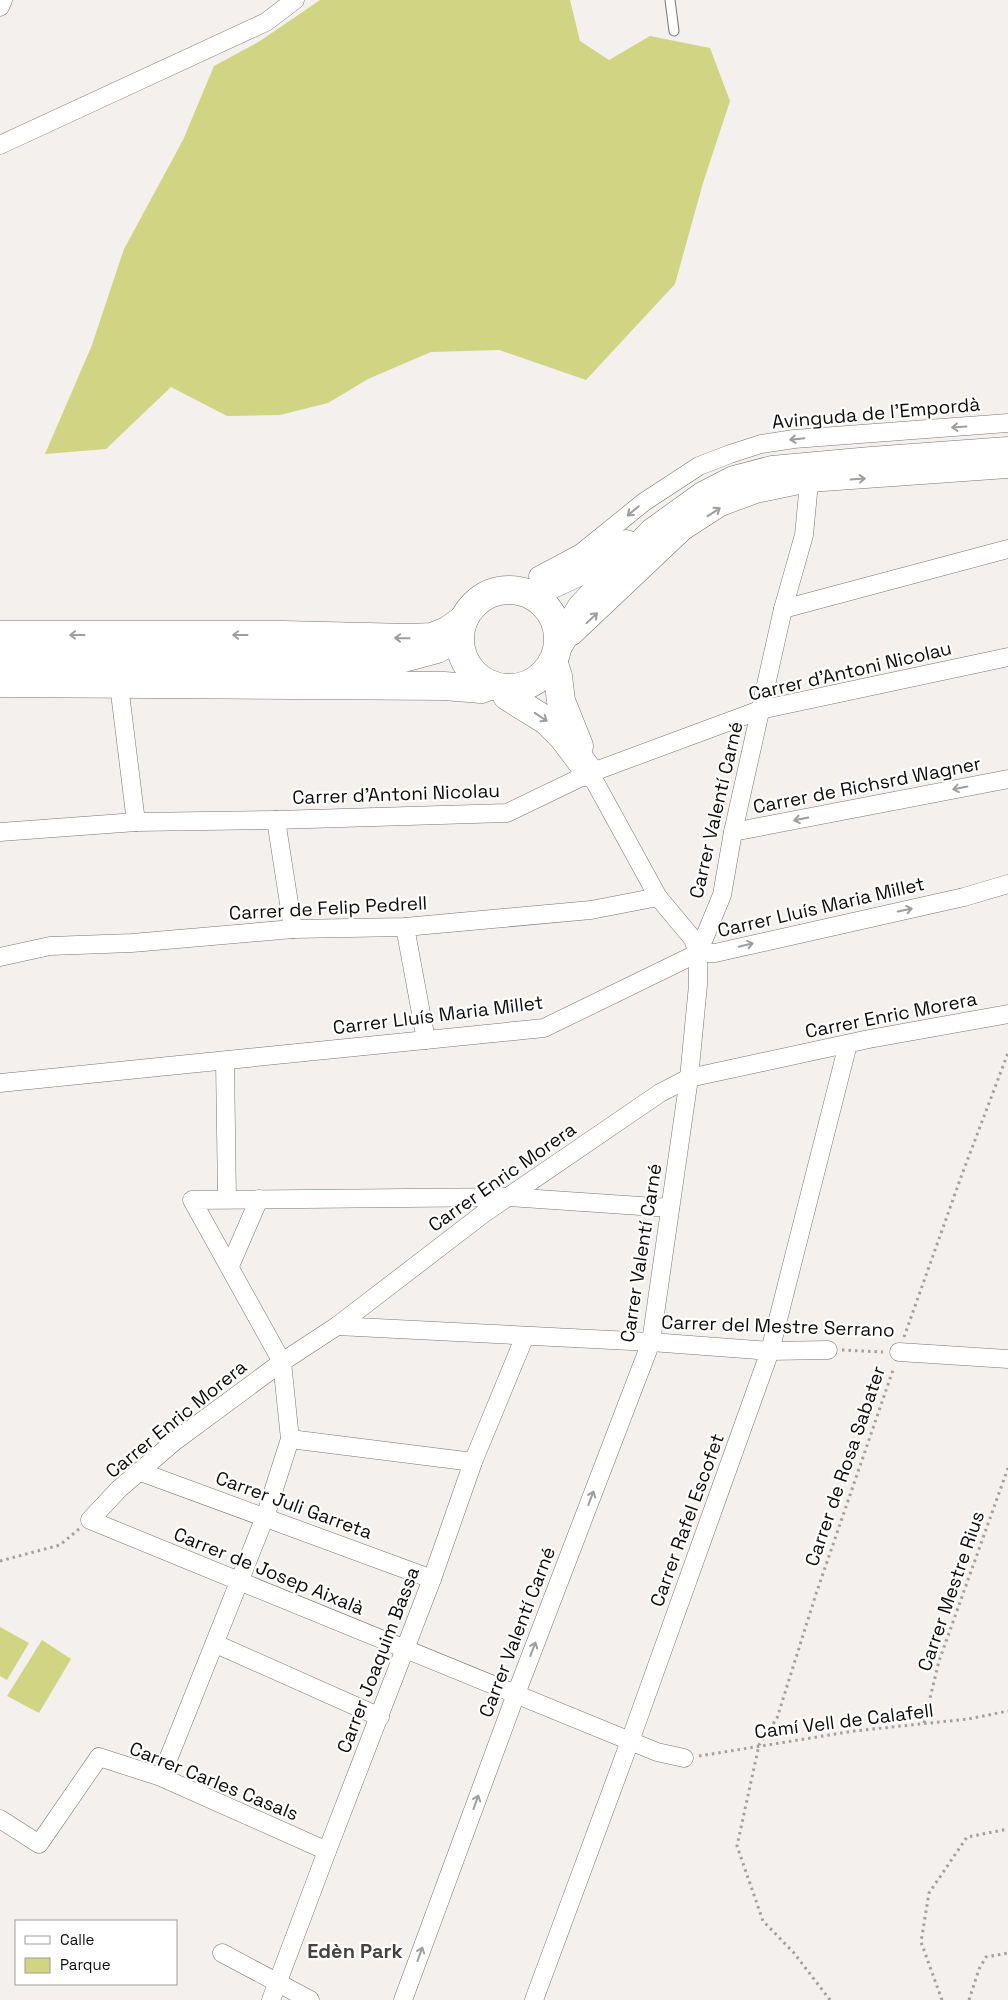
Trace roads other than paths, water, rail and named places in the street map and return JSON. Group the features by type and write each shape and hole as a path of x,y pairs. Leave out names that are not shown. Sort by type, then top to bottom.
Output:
{"main road":[{"path":"525,592 575,575 610,556 649,527 679,501 712,479 765,461 1008,436"},
{"path":"0,667 444,670 491,683 524,686 541,676 581,608 653,532 702,496 734,480 772,470 871,460 1008,451"},
{"path":"507,589 525,592 543,603 552,615 557,630 556,653 561,701 590,772 563,737 547,721 507,696 468,665 462,651 462,628 471,608 481,598 507,589"},
{"path":"0,635 283,635 410,638 432,637 462,628"},
{"path":"0,659 400,660 438,649 462,628"},
{"path":"0,683 444,686 481,689 491,683"}],"street":[{"path":"0,7 3,0"},
{"path":"0,145 266,22 296,0"},
{"name":"Avinguda de l'Empordà","path":"525,592 533,579 581,553 651,497 699,466 730,454 761,444 794,439 1008,424"},
{"path":"556,653 684,531 721,507 756,494 809,483 1008,468"},
{"name":"Carrer Valentí Carné","path":"403,2000 516,1694 651,1342 689,1078 698,985 698,953 722,894 760,710 804,535 809,483"},
{"path":"784,609 1008,548"},
{"name":"Carrer d'Antoni Nicolau","path":"0,832 136,822 508,813 590,772 760,710 1008,657"},
{"path":"119,685 136,822"},
{"path":"590,772 658,898 693,939 698,953"},
{"name":"Carrer de Richsrd Wagner","path":"734,832 1008,778"},
{"path":"276,820 292,929"},
{"name":"Carrer Lluís Maria Millet","path":"0,1083 544,1028 698,953 715,952 964,897 1008,884"},
{"name":"Carrer de Felip Pedrell","path":"0,957 50,946 132,943 292,929 405,927 591,910 658,898"},
{"path":"405,927 426,1040"},
{"name":"Carrer Enric Morera","path":"90,1520 119,1489 175,1441 282,1362 337,1326 508,1197 660,1093 689,1078 848,1044 1008,1014"},
{"name":"Carrer Rafel Escofet","path":"534,2000 630,1741 770,1351 848,1044"},
{"path":"225,1061 227,1199"},
{"path":"161,1777 216,1644 265,1517 290,1439 282,1362 192,1200 508,1197 670,1208"},
{"path":"230,1266 260,1199"},
{"name":"Carrer del Mestre Serrano","path":"337,1326 651,1342 770,1351 828,1350"},
{"name":"Carrer Joaquim Bassa","path":"271,2000 406,1650 473,1462 525,1336"},
{"name":"Carrer del Mestre Serrano","path":"899,1352 1008,1359"},
{"path":"290,1439 473,1462"},
{"name":"Carrer Juli Garreta","path":"141,1472 432,1579"},
{"name":"Carrer de Josep Aixalà","path":"90,1520 657,1752 684,1758"},
{"path":"216,1644 380,1716"},
{"name":"Carrer Carles Casals","path":"0,1819 39,1844 99,1757 161,1777 327,1851"},
{"path":"222,1953 310,2000"}],"lane":[{"path":"670,0 674,31"}],"district":[{"name":"Edèn Park","path":"355,1951"}]}
